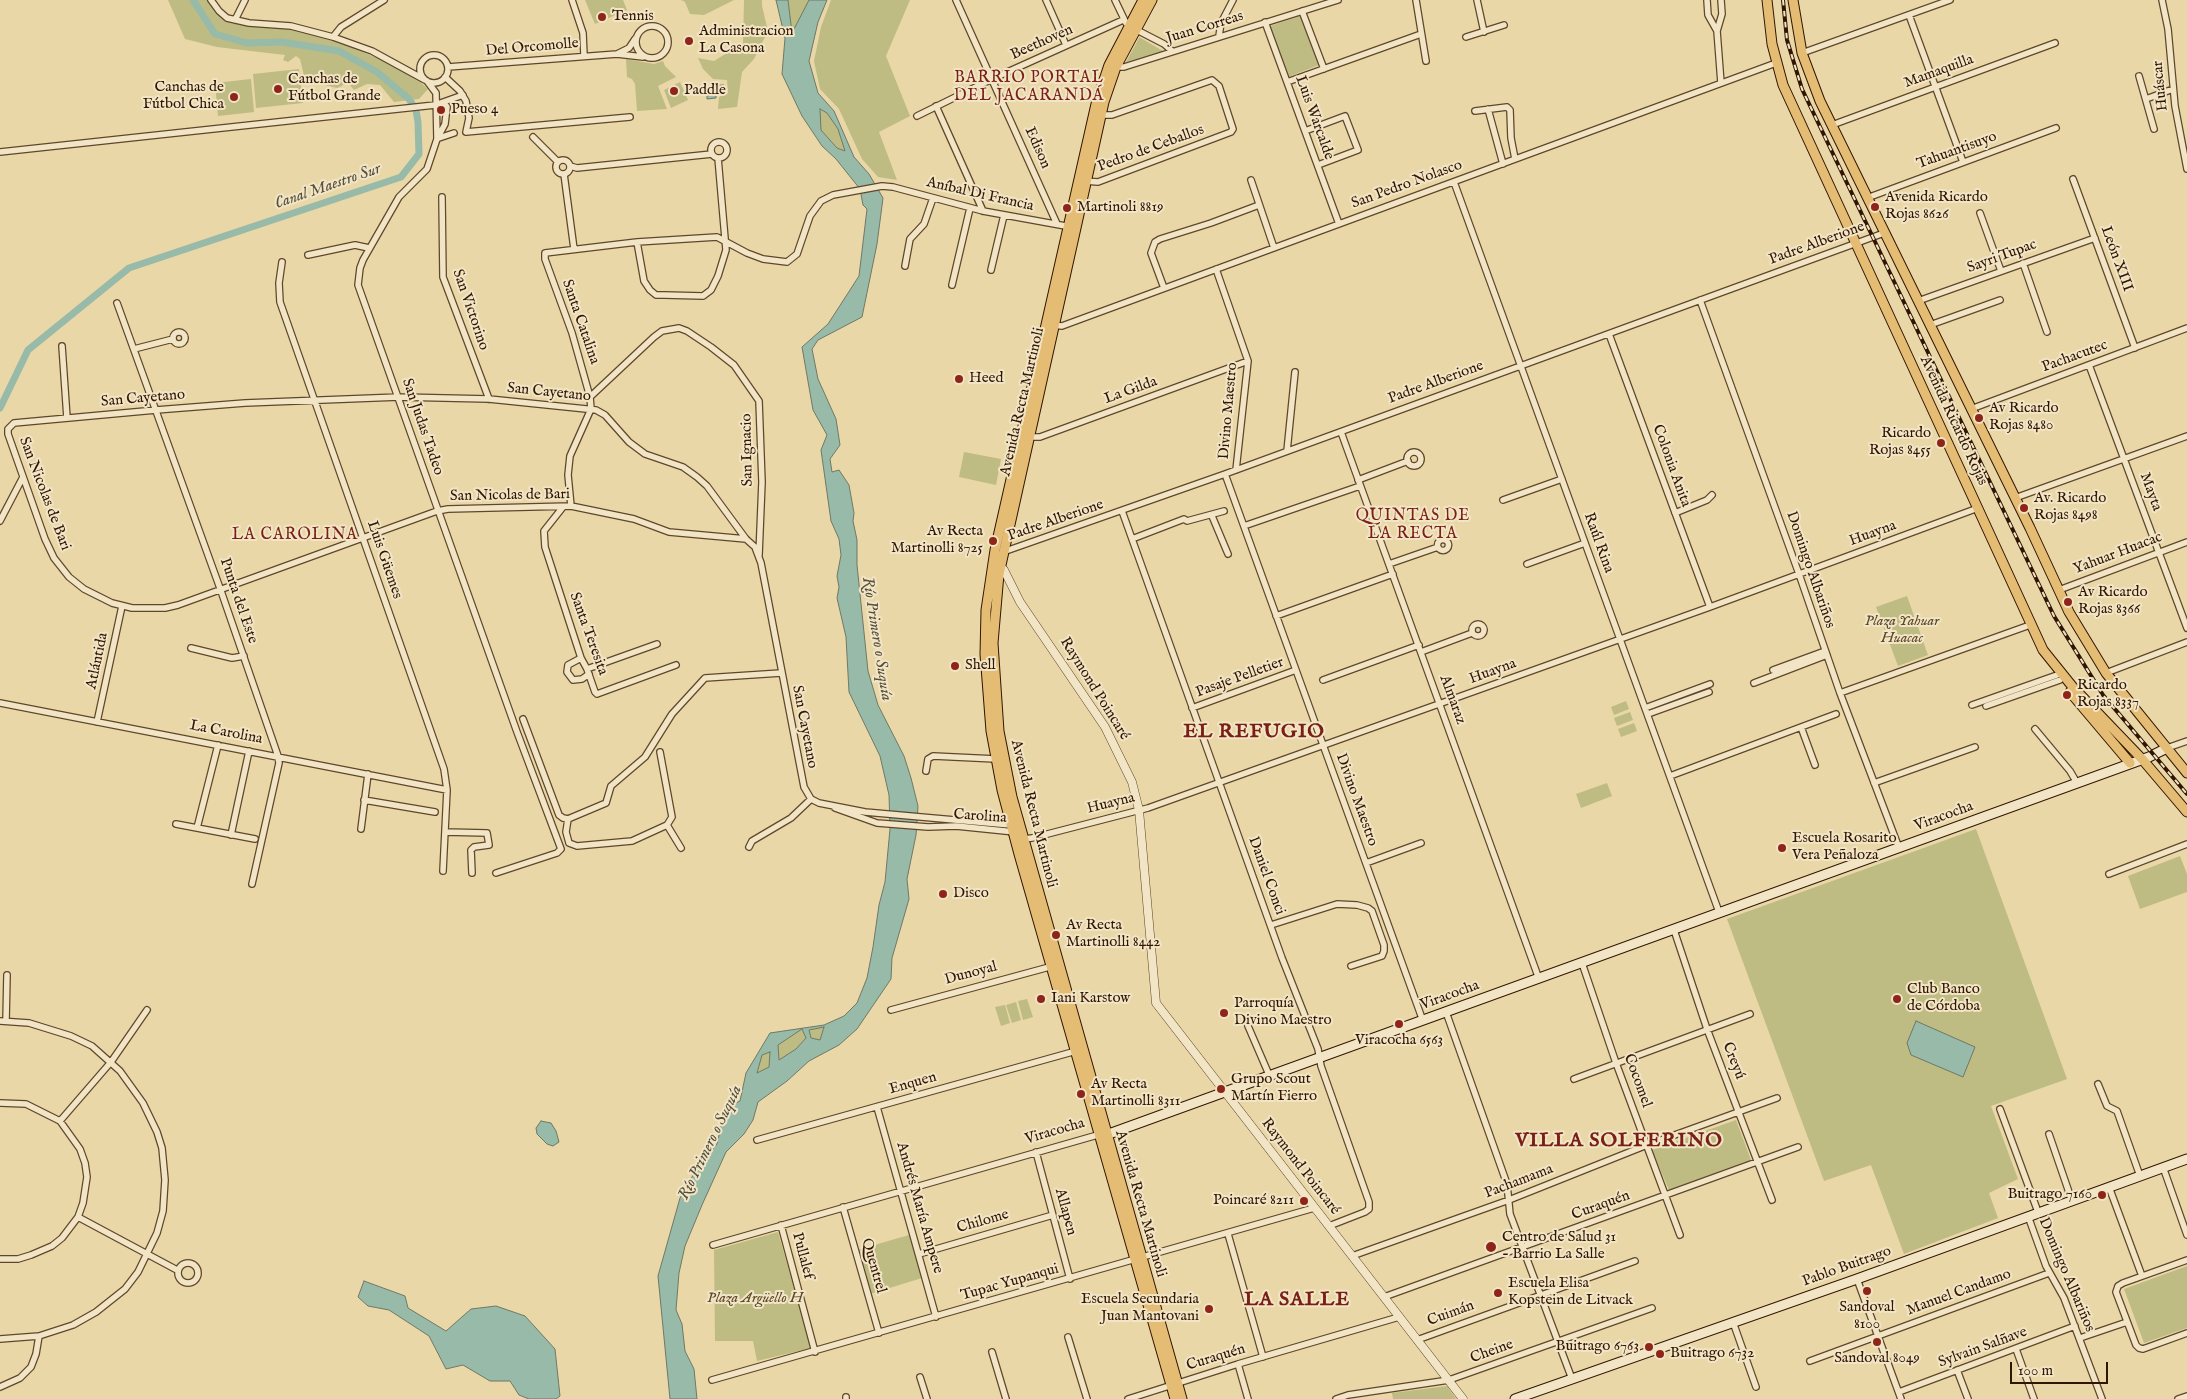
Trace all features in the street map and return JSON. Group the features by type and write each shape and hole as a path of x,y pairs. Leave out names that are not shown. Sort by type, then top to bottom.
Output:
{"main road":[{"name":"Avenida Recta Martinoli","path":"1102,1134 1076,1051 1034,876 1017,832 1017,816 1001,744 994,667 993,620 999,551 1098,115 1112,66 1130,25 1144,0"},
{"name":"Avenida Recta Martinoli","path":"1130,25 1152,0"},
{"name":"Avenida Ricardo Rojas","path":"1767,0 1770,34 1776,63 1790,101 2030,625 2043,650 2072,686 2142,759 2187,812"},
{"name":"Avenida Ricardo Rojas","path":"1793,0 1802,53 1812,82 2082,636 2106,673 2187,773"},
{"name":"Avenida Recta Martinoli","path":"997,564 986,610 985,642 996,759 1174,1385 1175,1399"},
{"path":"2043,650 2058,677 2130,763"},
{"name":"Viracocha","path":"1102,1134 1423,1021 2077,783 2167,748"},
{"name":"Pablo Buitrago","path":"1515,1399 1857,1279 2187,1159"},
{"name":"Avenida Recta Martinoli","path":"1174,1385 1182,1399"}],"street":[{"path":"211,0 223,15 235,20 291,26 333,37 372,51 426,80 443,79 463,95 469,118 466,132 630,117"},
{"path":"235,20 245,0"},
{"path":"333,37 342,27 384,0"},
{"path":"572,0 583,34 584,56"},
{"name":"Edison","path":"956,0 1057,224"},
{"path":"1046,0 1066,45"},
{"path":"1115,0 1130,25 1164,44 1172,51"},
{"path":"1219,36 1221,23 1233,0"},
{"name":"Juan Correas","path":"1112,66 1124,67 1338,0"},
{"path":"1416,0 1426,61"},
{"path":"1477,0 1484,32"},
{"path":"1707,0 1708,15 1717,32"},
{"path":"1721,0 1722,14 1717,32 1721,83"},
{"path":"1802,53 1950,0"},
{"name":"Huáscar","path":"2162,0 2168,29 2180,138 2187,169"},
{"path":"1302,11 1324,69"},
{"path":"1909,15 1963,162"},
{"name":"Luis Warcalde","path":"1265,22 1339,224"},
{"name":"Beethoven","path":"917,116 1066,45 1130,25"},
{"path":"1466,37 1504,25"},
{"path":"617,54 629,48 639,32 648,26 659,27 667,34 668,45 664,54 654,59 643,57 636,48 636,37"},
{"path":"1287,82 1422,34"},
{"name":"Mamaquilla","path":"1832,125 2055,43"},
{"name":"Del Orcomolle","path":"448,67 617,54 643,57"},
{"path":"398,66 410,68 420,64 424,59 436,55 444,60 448,67 436,92 438,98 444,103"},
{"name":"San Pedro Nolasco","path":"1050,324 1062,326 1776,63"},
{"path":"420,64 420,73 426,80"},
{"path":"2140,76 2154,129"},
{"name":"San Judas Tadeo","path":"426,80 436,93 437,139"},
{"name":"Pedro de Ceballos","path":"1083,180 1098,182 1231,132 1234,125 1219,86 1216,81 1209,80 1112,115 1098,115"},
{"path":"2146,99 2173,88"},
{"path":"0,152 408,107 435,108 463,95"},
{"name":"San Judas Tadeo","path":"444,103 447,110 445,124 437,139 427,169 399,197 369,248 360,268 358,285 399,397 437,511 517,732 562,849 557,853 496,873"},
{"path":"936,106 983,211"},
{"path":"1475,111 1502,106 1510,110 1511,138 1515,159"},
{"path":"1488,109 1502,164"},
{"path":"1305,131 1345,116 1358,150 1318,165"},
{"name":"Tahuantisuyo","path":"1867,198 2056,128"},
{"path":"437,139 454,133"},
{"path":"533,138 558,162"},
{"path":"712,154 711,149 714,144 719,142 724,144 726,153 723,157 718,158"},
{"path":"558,162 567,160 570,166 577,168 712,154 718,158"},
{"path":"637,242 644,282 656,295 703,296 714,286 724,258 726,240 718,158"},
{"path":"558,162 557,169 564,174 574,249 637,242 717,237 726,240"},
{"path":"564,174 569,170 570,166"},
{"name":"León XIII","path":"2073,179 2135,348"},
{"path":"1251,180 1274,248"},
{"name":"Raúl Rina","path":"1454,182 1719,912"},
{"name":"Aníbal Di Francia","path":"726,240 747,253 781,263 787,262 797,254 813,210 821,200 833,195 884,186 983,211 1072,227"},
{"name":"San Victorino","path":"442,197 443,277 489,400"},
{"path":"905,266 910,239 924,224 933,198"},
{"path":"1164,288 1151,252 1155,242 1259,205"},
{"path":"952,285 970,208"},
{"path":"1980,213 2001,271"},
{"path":"991,270 1004,215"},
{"name":"Padre Alberione","path":"999,551 1122,511 1225,474 1884,233"},
{"name":"Sayri Tupac","path":"1918,300 2095,238"},
{"path":"308,255 355,244 369,248"},
{"name":"Santa Catalina","path":"574,249 544,255 572,333 590,397"},
{"name":"Luis Güemes","path":"282,262 279,283 280,302 444,769 447,790 443,871"},
{"path":"2023,263 2047,332"},
{"name":"Divino Maestro","path":"1216,269 1248,362 1236,470"},
{"name":"Domingo Albariños","path":"1700,300 1840,693 1899,848"},
{"path":"1930,325 2000,300"},
{"name":"Punta del Este","path":"117,303 221,591 278,756 279,763 252,884"},
{"name":"San Ignacio","path":"590,397 654,337 671,328 687,331 734,365 756,395 760,408 762,482 759,555"},
{"name":"Pachacutec","path":"1971,409 2187,328"},
{"name":"Colonia Anita","path":"1610,334 1710,607"},
{"path":"134,349 172,339"},
{"path":"62,346 67,418"},
{"name":"La Gilda","path":"1025,437 1040,437 1248,362"},
{"name":"Mayta","path":"2089,365 2187,628"},
{"path":"1288,451 1295,372"},
{"name":"San Cayetano","path":"8,429 14,423 156,410 314,400 399,397 489,400 591,409 605,415 629,442 645,454 683,467 697,477 725,508 746,539 755,547 759,555 804,787 812,799"},
{"path":"571,506 568,475 570,456 591,409 590,397"},
{"name":"San Nicolas de Bari","path":"8,429 8,434 45,538 60,566 84,589 122,606 140,609 165,608 221,591 437,511 457,508 571,506 634,519 669,532 746,539"},
{"name":"Almaraz","path":"1341,432 1441,704 1538,979"},
{"path":"2015,498 2187,436"},
{"path":"1244,526 1359,483 1408,461"},
{"name":"Divino Maestro","path":"1225,474 1423,1021"},
{"path":"0,521 23,477"},
{"path":"1502,500 1562,479"},
{"path":"1675,512 1707,500 1712,495"},
{"name":"Santa Teresita","path":"563,507 546,525 543,538 581,658 597,694 676,665"},
{"name":"Huayna","path":"1017,832 1139,810 1220,783 1710,607 1978,508"},
{"name":"Daniel Conci","path":"1122,511 1270,926 1318,1049 1319,1058 1369,1206 1366,1212 1329,1226"},
{"path":"1132,539 1184,519 1187,521 1212,516 1224,511"},
{"path":"1212,516 1228,554"},
{"name":"Yahuar Huacac","path":"2059,590 2187,542"},
{"path":"1527,564 1585,543"},
{"path":"1389,564 1438,547"},
{"name":"Raymond Poincaré","path":"997,564 1020,602 1110,735 1132,782 1139,810 1156,1003 1463,1399"},
{"path":"1276,616 1393,574"},
{"name":"Atlántida","path":"97,722 122,606"},
{"path":"1840,693 2030,625"},
{"path":"1421,652 1472,633"},
{"path":"2106,673 2187,642"},
{"path":"581,658 568,666 567,672 573,680 582,679 588,671 658,644"},
{"path":"1324,680 1419,645"},
{"path":"191,648 232,658 244,656"},
{"path":"1772,670 1826,653"},
{"path":"1754,683 1826,653"},
{"name":"Pasaje Pelletier","path":"1192,708 1296,670"},
{"path":"523,719 559,815 568,819 606,803 611,786 645,757 672,714 705,678 781,673"},
{"path":"1972,705 2058,677"},
{"path":"1986,706 2058,677"},
{"path":"1647,711 1710,684"},
{"path":"1647,711 1709,692"},
{"name":"La Carolina","path":"0,703 447,790"},
{"path":"1670,776 1836,714"},
{"path":"1801,727 1815,765"},
{"path":"2035,730 2070,771 2077,783"},
{"name":"Viracocha","path":"2167,748 2187,741"},
{"path":"197,828 218,744"},
{"path":"1874,783 1975,747"},
{"path":"231,834 249,751"},
{"path":"568,819 568,840 571,845 577,846 632,841 667,826 672,817 660,752"},
{"path":"926,771 928,759 933,756 996,759"},
{"path":"360,829 368,774"},
{"path":"749,847 752,841 791,818 812,799 865,812 864,820 831,805"},
{"path":"364,800 435,812"},
{"name":"Carolina","path":"865,812 1017,832"},
{"name":"Carolina","path":"864,820 877,823 928,827 956,826 1017,832"},
{"path":"176,824 255,839"},
{"path":"667,826 681,848"},
{"path":"445,832 487,832 489,845 474,847 472,850 472,872"},
{"path":"1366,863 1421,843"},
{"path":"2109,874 2187,844"},
{"path":"1270,926 1336,904 1358,904 1368,908 1372,911 1384,951 1382,956 1352,966"},
{"name":"Creyú","path":"1674,930 1707,1029 1772,1200"},
{"name":"Cocomel","path":"1582,963 1616,1063 1680,1235"},
{"name":"Dunoyal","path":"891,1010 1055,966"},
{"path":"0,1339 38,1336 73,1325 96,1312 125,1289 148,1253 157,1233 163,1211 165,1180 162,1148 157,1132 133,1087 111,1062 92,1046 71,1036 30,1023 3,1021 8,976"},
{"path":"60,1121 111,1062 147,1010"},
{"path":"1446,1012 1507,1184 1510,1214 1572,1379"},
{"path":"1574,1079 1750,1014"},
{"path":"1248,1026 1270,1076"},
{"name":"Enquen","path":"757,1140 1076,1051"},
{"path":"2098,1084 2107,1106 2117,1111 2140,1176"},
{"name":"Pachamama","path":"1352,1256 1509,1200 1647,1145 1777,1098"},
{"path":"0,1103 26,1104 60,1121 72,1136 85,1163 86,1190 78,1217 62,1238 47,1249 18,1259 0,1260"},
{"name":"Andrés María Ampere","path":"877,1107 936,1317"},
{"path":"2000,1109 2038,1212"},
{"name":"Viracocha","path":"713,1245 1102,1134"},
{"path":"2049,1134 2072,1201"},
{"name":"Curaquén","path":"1384,1298 1798,1147"},
{"name":"Allapen","path":"1036,1152 1070,1279"},
{"path":"2163,1168 2187,1235"},
{"path":"2109,1187 2142,1276"},
{"name":"Quentrel","path":"842,1207 879,1333"},
{"name":"Tupac Yupanqui","path":"712,1380 816,1352 1314,1208"},
{"name":"Chilome","path":"919,1254 1053,1215"},
{"name":"Domingo Albariños","path":"2028,1216 2049,1273 2061,1292 2080,1338 2102,1399"},
{"path":"78,1217 177,1270"},
{"name":"Pullalef","path":"781,1225 816,1352"},
{"path":"1228,1234 1263,1357"},
{"path":"2187,1260 2118,1286 2116,1292 2136,1345 2140,1348 2144,1349 2187,1333"},
{"name":"Cuimán","path":"1417,1340 1635,1261"},
{"name":"Manuel Candamo","path":"1810,1360 2049,1273"},
{"path":"1857,1279 1901,1399"},
{"name":"Cheine","path":"1336,1399 1348,1395 1449,1380 1652,1308"},
{"name":"Curaquén","path":"1128,1399 1238,1364 1399,1318"},
{"path":"1733,1322 1756,1387"},
{"path":"2080,1338 2127,1322"},
{"name":"Sylvain Salñave","path":"1899,1392 2075,1326"},
{"path":"0,1387 20,1378 26,1373 34,1361 38,1336"},
{"path":"1068,1337 1087,1399"},
{"path":"2016,1349 2034,1399"},
{"path":"992,1352 1006,1399"},
{"path":"1238,1364 1248,1399"},
{"path":"1957,1370 1968,1399"},
{"path":"920,1377 927,1399"},
{"path":"2178,1399 2187,1396"}],"green space":[{"path":"168,0 207,0 216,13 231,23 303,31 344,44 388,63 420,82 428,89 419,99 394,102 380,85 367,84 354,90 346,80 342,86 337,88 305,80 300,59 296,56 288,62 283,60 285,55 217,47 185,39"},
{"name":"Tennis","path":"585,0 623,0 627,10 595,24"},
{"path":"681,0 734,0 704,15 690,14 685,2"},
{"path":"744,0 762,0 768,31 754,59 742,72 737,107 718,109 719,97 728,93 727,80 713,79 703,69 698,58 714,61 743,43"},
{"path":"788,0 809,0 792,34"},
{"path":"831,0 910,0 886,56 910,116 879,132 897,180 878,177 862,159 839,109 820,89 814,61 821,27"},
{"path":"1300,16 1319,65 1288,77 1270,26"},
{"path":"1139,38 1163,51 1126,62"},
{"path":"626,59 654,64 663,61 665,66 676,77 658,86 667,109 637,111 635,84 632,79 627,77"},
{"name":"Canchas de Fútbol Grande","path":"299,69 303,103 256,108 253,74"},
{"name":"Canchas de Fútbol Chica","path":"251,79 254,112 218,116 215,83"},
{"path":"680,82 688,100 671,108 664,90"},
{"path":"819,109 827,113 838,129 846,151 837,148 821,130"},
{"path":"964,452 1001,459 996,485 959,477"},
{"name":"Plaza Yahuar Huacac","path":"1907,596 1928,655 1898,666 1876,607"},
{"path":"1626,701 1629,709 1614,715 1611,707"},
{"path":"1630,712 1633,720 1617,726 1614,718"},
{"path":"1634,723 1637,731 1621,737 1618,729"},
{"path":"1607,783 1612,796 1581,808 1576,794"},
{"name":"Club Banco de Córdoba","path":"1976,829 2067,1079 1991,1106 2018,1179 1989,1193 1998,1218 1904,1254 1871,1165 1824,1181 1727,919"},
{"path":"2180,856 2187,874 2187,892 2140,909 2128,876"},
{"path":"1027,999 1033,1017 1023,1020 1018,1001"},
{"path":"1016,1002 1021,1020 1012,1023 1006,1005"},
{"path":"1005,1005 1010,1023 1001,1026 995,1007"},
{"path":"824,1027 820,1040 811,1038 809,1030"},
{"path":"802,1029 806,1038 796,1049 779,1061 778,1045"},
{"path":"770,1052 769,1067 756,1074 762,1055"},
{"path":"1736,1120 1751,1160 1669,1190 1652,1150"},
{"name":"Plaza Argüello H","path":"778,1232 811,1348 757,1361 753,1341 715,1341 714,1250"},
{"path":"909,1235 922,1278 870,1294 857,1250"},
{"path":"2187,1266 2187,1328 2144,1343 2124,1289"},
{"path":"1447,1386 1456,1399 1393,1399 1392,1393"}],"shaded area":[{"path":"776,0 788,0 792,33 809,0 827,0 818,22 809,61 818,93 834,111 854,157 869,174 883,198 877,244 862,317 818,340 812,349 818,379 836,419 840,445 830,459 832,472 839,470 849,485 854,513 853,521 857,540 857,565 868,671 878,705 904,756 911,778 918,806 916,835 907,879 909,899 892,958 891,979 857,1029 839,1045 809,1061 787,1081 758,1102 753,1120 744,1134 726,1152 702,1205 685,1246 679,1273 676,1310 682,1324 685,1351 694,1369 697,1399 670,1399 658,1276 680,1198 696,1170 717,1144 722,1122 730,1106 740,1101 746,1073 770,1033 824,1025 844,1016 857,1003 867,978 873,947 879,905 885,882 890,829 889,795 880,756 849,692 846,637 837,598 839,587 837,576 841,555 839,539 831,521 821,450 827,435 813,410 802,347 828,324 859,276 867,209 863,205 860,189 836,159 822,146 802,116 782,74 785,38","holes":["820,109 827,113 838,129 845,151 837,148 821,130","824,1027 820,1040 811,1038 809,1030","802,1029 806,1038 796,1049 779,1060 778,1045","770,1052 769,1067 757,1073 762,1055"]},
{"path":"723,85 723,91 716,92 716,98 707,99 707,93 710,92 711,86"},
{"path":"1916,1021 1975,1047 1963,1077 1911,1055 1907,1043"},
{"path":"541,1121 551,1123 556,1131 559,1142 553,1146 547,1144 537,1134 536,1128"},
{"path":"364,1281 405,1296 408,1308 446,1331 471,1309 496,1306 525,1316 555,1349 560,1396 556,1399 529,1399 519,1395 510,1381 490,1381 463,1365 446,1369 429,1336 389,1310 368,1306 358,1297"}],"waterway":[{"name":"Canal Maestro Sur","path":"0,408 28,350 129,268 401,177 419,154 416,110 409,99 377,72 339,51 282,42 247,43 215,34 193,0"}],"railway":[{"path":"1783,0 1787,40 1802,89 2054,616 2103,695 2187,794"}],"place":[{"name":"Tennis","path":"602,17"},
{"name":"Administracion La Casona","path":"689,41"},
{"name":"Canchas de Fútbol Grande","path":"278,89"},
{"name":"Paddle","path":"674,91"},
{"name":"Canchas de Fútbol Chica","path":"234,97"},
{"name":"Pueso 4","path":"441,110"},
{"name":"Avenida Ricardo Rojas 8626","path":"1875,207"},
{"name":"Martinoli 8819","path":"1067,208"},
{"name":"Heed","path":"959,379"},
{"name":"Av Ricardo Rojas 8480","path":"1979,418"},
{"name":"Ricardo Rojas 8455","path":"1941,443"},
{"name":"Av. Ricardo Rojas 8498","path":"2024,508"},
{"name":"Av Recta Martinolli 8725","path":"993,541"},
{"name":"Av Ricardo Rojas 8366","path":"2068,602"},
{"name":"Shell","path":"955,666"},
{"name":"Ricardo Rojas 8337","path":"2067,695"},
{"name":"Escuela Rosarito Vera Peñaloza","path":"1782,848"},
{"name":"Disco","path":"943,894"},
{"name":"Av Recta Martinolli 8442","path":"1056,935"},
{"name":"Iani Karstow","path":"1041,999"},
{"name":"Club Banco de Córdoba","path":"1897,999"},
{"name":"Parroquía Divino Maestro","path":"1224,1013"},
{"name":"Viracocha 6563","path":"1399,1024"},
{"name":"Grupo Scout Martín Fierro","path":"1221,1089"},
{"name":"Av Recta Martinolli 8311","path":"1081,1094"},
{"name":"Buitrago 7160","path":"2102,1195"},
{"name":"Poincaré 8211","path":"1304,1201"},
{"name":"Centro de Salud 31 - Barrio La Salle","path":"1491,1247"},
{"name":"Sandoval 8100","path":"1867,1291"},
{"name":"Escuela Elisa Kopstein de Litvack","path":"1498,1293"},
{"name":"Escuela Secundaria Juan Mantovani","path":"1209,1309"},
{"name":"Sandoval 8049","path":"1877,1342"},
{"name":"Buitrago 6763","path":"1649,1347"},
{"name":"Buitrago 6732","path":"1660,1354"}],"district":[{"name":"BARRIO PORTAL DEL JACARANDÁ","path":"1029,88"},
{"name":"QUINTAS DE LA RECTA","path":"1413,526"},
{"name":"LA CAROLINA","path":"295,536"},
{"name":"EL REFUGIO","path":"1254,733"},
{"name":"VILLA SOLFERINO","path":"1619,1142"},
{"name":"LA SALLE","path":"1297,1301"}],"water label":[{"name":"Río Primero o Suquía","path":"876,639"},
{"name":"Río Primero o Suquía","path":"711,1143"}]}
